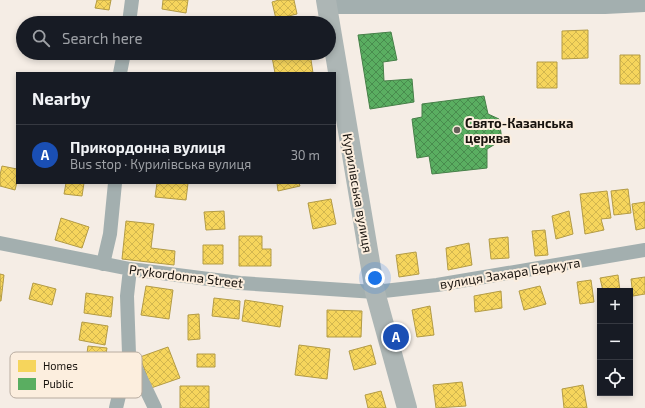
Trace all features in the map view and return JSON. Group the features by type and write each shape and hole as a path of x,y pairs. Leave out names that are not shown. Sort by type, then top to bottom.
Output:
{"main road":[{"name":"Курилівська вулиця","path":"326,3 328,16"},
{"name":"Курилівська вулиця","path":"336,60 375,292 407,408"}],"street":[{"path":"129,16 132,0"},
{"path":"326,3 605,7 645,5"},
{"path":"120,72 123,60"},
{"path":"103,264 110,234 115,184"},
{"name":"Prykordonna Street","path":"0,243 130,269 240,283 375,292"},
{"name":"вулиця Захара Беркута","path":"375,292 437,285 645,250"},
{"path":"128,352 127,296 130,269"},
{"path":"142,382 155,408"},
{"path":"116,408 118,398"}],"building: Homes":[{"path":"97,0 111,0 109,10 95,8"},
{"path":"163,0 188,0 186,13 162,9"},
{"path":"279,0 294,0 297,14 289,16 275,16 272,2"},
{"path":"588,30 588,58 562,59 562,31"},
{"path":"620,55 640,55 640,84 620,84"},
{"path":"273,60 311,60 313,72 275,72"},
{"path":"537,62 557,62 557,88 537,88"},
{"path":"2,166 16,169 16,184 15,190 0,186"},
{"path":"66,184 84,184 82,196 64,194"},
{"path":"157,184 188,184 186,200 155,197"},
{"path":"277,184 299,184 300,186 278,191"},
{"path":"628,189 631,213 614,215 611,191"},
{"path":"607,191 611,218 601,219 604,230 585,234 580,194"},
{"path":"331,199 336,224 313,229 308,203"},
{"path":"645,202 645,228 636,230 632,204"},
{"path":"224,211 225,229 206,230 204,212"},
{"path":"569,211 573,234 556,239 552,216"},
{"path":"61,218 89,227 82,248 55,240"},
{"path":"126,221 154,224 151,248 175,251 174,265 122,259"},
{"path":"545,230 548,255 535,256 532,231"},
{"path":"239,236 262,236 262,249 271,249 271,266 239,266"},
{"path":"508,237 509,258 491,259 489,239"},
{"path":"469,243 472,265 448,270 446,248"},
{"path":"203,245 223,245 223,264 203,264"},
{"path":"416,252 419,274 399,277 396,255"},
{"path":"0,274 4,275 1,301 0,301"},
{"path":"618,275 620,288 602,288 600,278"},
{"path":"645,277 645,294 633,296 631,279"},
{"path":"591,280 594,302 580,304 577,282"},
{"path":"33,283 56,289 52,305 29,299"},
{"path":"146,286 173,290 169,319 141,315"},
{"path":"540,286 546,304 524,310 519,291"},
{"path":"501,291 502,308 475,312 474,296"},
{"path":"86,293 113,297 111,317 84,313"},
{"path":"214,298 240,301 239,319 212,316"},
{"path":"245,300 283,306 280,327 242,321"},
{"path":"430,306 434,335 417,337 412,310"},
{"path":"327,310 362,311 361,337 327,337"},
{"path":"199,314 200,339 188,340 188,315"},
{"path":"82,322 108,326 105,345 79,340"},
{"path":"299,345 330,349 327,379 295,375"},
{"path":"371,345 376,364 354,370 349,351"},
{"path":"88,346 107,348 106,352 87,352"},
{"path":"168,347 180,378 151,388 142,363 142,356"},
{"path":"197,354 215,354 215,367 197,367"},
{"path":"462,382 466,406 436,408 433,385"},
{"path":"583,385 587,408 564,408 562,389"},
{"path":"180,386 209,386 209,408 180,408"},
{"path":"381,391 386,408 368,408 365,395"}],"building: Public":[{"path":"391,32 397,60 383,62 384,81 412,79 414,102 370,109 358,35"},
{"name":"Свято-Казанська церква","path":"484,96 488,114 499,119 502,140 487,149 487,168 432,174 429,156 417,158 412,119 422,117 422,104"}],"place":[{"name":"Свято-Казанська церква","path":"457,130"},
{"name":"Прикордонна вулиця","path":"396,337"}]}
